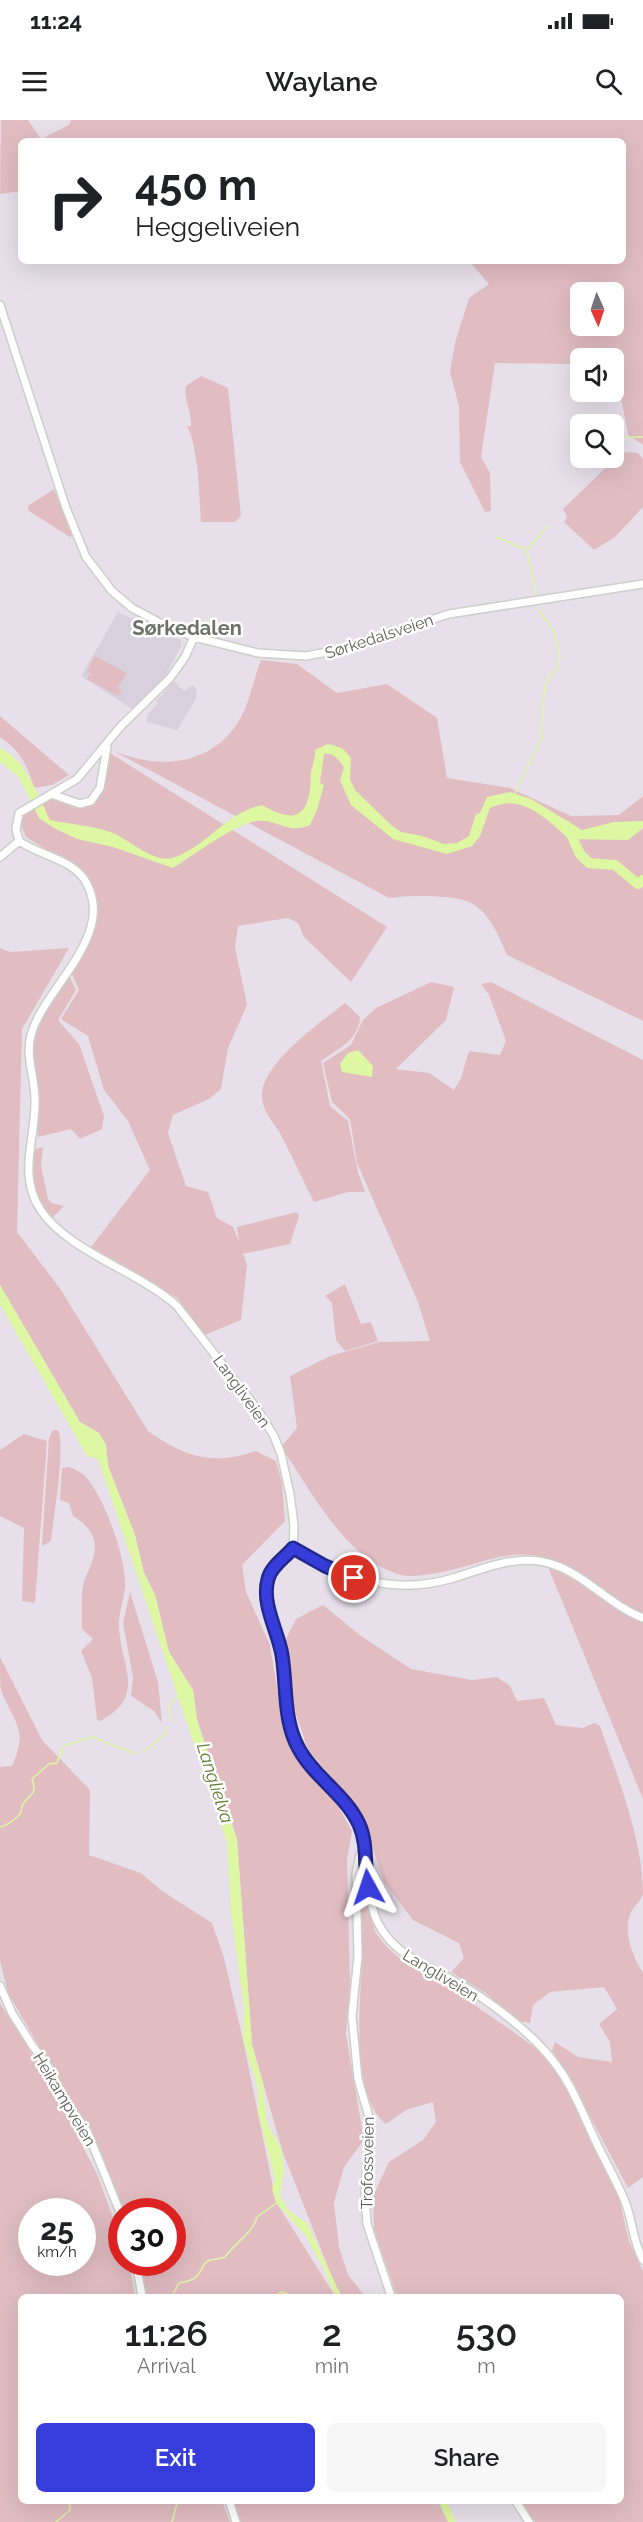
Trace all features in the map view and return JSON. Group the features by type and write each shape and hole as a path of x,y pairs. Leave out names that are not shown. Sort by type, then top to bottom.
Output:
{"street":[{"name":"Sørkedalsveien","path":"0,305 66,508 86,557 100,579 122,601 150,618 194,637 272,655 313,656 449,614 643,584"},
{"path":"0,857 19,841 16,829 17,818 27,806 74,782 121,726 170,678 185,657 194,637"},
{"path":"49,795 80,804 91,801 100,788 108,744"},
{"name":"Langliveien","path":"19,841 76,869 88,885 93,906 89,931 80,955 40,1013 31,1036 29,1053 35,1105 27,1157 28,1174 34,1197 45,1216 64,1233 160,1292 177,1306 257,1409 274,1436 286,1472 294,1525 293,1548 272,1570 267,1584 269,1607 282,1653 290,1726 303,1756 355,1817 361,1830 372,1904 386,1937 404,1953 458,1983 492,2007 539,2046 561,2072 625,2201 633,2236 643,2260"},
{"path":"293,1548 340,1572 384,1584 430,1583 513,1560 549,1563 572,1573 617,1605 643,1618"},
{"name":"Trofossveien","path":"365,1851 359,1860 356,1879 359,1948 352,2009 353,2030 358,2079 370,2120 365,2195 367,2224 390,2294"},
{"name":"Heikampveien","path":"0,1986 12,2013 50,2068 65,2101 87,2131 114,2198"},
{"path":"138,2276 142,2294"},
{"path":"230,2504 237,2522"},
{"path":"518,2504 529,2522"}],"shaded area":[{"path":"1,120 28,120 40,138 18,138 18,191 0,194"},
{"path":"71,120 643,120 643,445 628,435 622,402 624,402 624,348 570,348 570,364 495,363 481,457 490,473 491,511 485,512 460,462 459,406 450,372 455,343 469,298 489,284 472,264 626,264 626,138 43,138 69,125"},
{"path":"201,376 228,388 241,516 235,522 201,522 198,472 194,447 187,426 191,426 191,421 185,391 186,386"},
{"path":"624,453 638,453 643,459 643,507 615,537 594,550 564,522 567,517 563,509 606,468 624,468"},
{"path":"54,489 72,536 70,537 29,511 28,506"},
{"path":"118,612 181,640 181,647 162,681 132,709 81,676"},
{"path":"95,656 127,673 118,688 122,690 118,696 87,679 89,675 93,675 87,671"},
{"path":"261,660 297,664 337,693 387,684 437,718 447,778 510,788 571,816 619,815 643,796 643,1021 507,955 490,920 473,904 445,897 389,898 110,749 128,756 165,762 200,755 216,746 230,734 241,717"},
{"path":"174,681 184,691 193,685 197,691 196,699 177,730 146,722 148,714 158,704 156,701"},
{"path":"0,716 69,775 52,785 34,788 22,759 13,747 0,737"},
{"path":"110,753 387,927 351,982 304,937 298,923 288,918 238,926 235,947 247,1005 228,1048 221,1089 209,1099 173,1115 168,1133 186,1186 208,1192 217,1218 233,1227 239,1242 237,1227 297,1212 299,1216 290,1244 243,1254 247,1265 241,1320 205,1335 177,1298 91,1247 150,1170 128,1121 104,1090 88,1036 61,1019 79,990 72,974 87,947 97,909 87,874 26,837 21,825 25,811 51,799 75,807 91,806 101,791"},
{"path":"0,948 10,952 69,948 22,1029 17,1232 59,1287 148,1431 174,1447 199,1456 226,1458 256,1451 276,1461 282,1483 285,1521 242,1565 246,1592 270,1645 283,1725 295,1753 338,1806 352,1831 347,1860 350,1984 346,2034 364,2140 344,2167 334,2203 339,2247 348,2275 363,2294 341,2294 333,2280 282,2150 252,2044 237,1839 197,1720 193,1690 169,1652 155,1595 144,1573 135,1535 108,1466 106,1445 99,1433 80,1422 0,1285"},
{"path":"69,976 76,990 58,1020 79,1044 104,1116 102,1129 80,1139 71,1129 38,1137 32,1047 45,1010"},
{"path":"431,982 454,987 446,1020 396,1069 429,1073 454,1090 461,1078 469,1051 500,1055 506,1041 489,995 481,984 491,982 643,1060 643,1799 544,1557 507,1555 419,1576 401,1575 381,1567 346,1539 331,1522 281,1447 297,1428 290,1376 330,1356 379,1342 430,1341 418,1302 357,1163 350,1119 332,1102 323,1063 351,1045 363,1020 376,1008"},
{"path":"345,1003 360,1017 359,1025 352,1038 321,1061 330,1106 348,1121 358,1172 365,1192 348,1192 314,1202 283,1139 265,1109 262,1098 263,1085 270,1072 293,1045"},
{"path":"43,1147 41,1166 48,1199 51,1203 64,1206 53,1217 49,1217 39,1201 33,1177 33,1150"},
{"path":"345,1284 361,1324 371,1322 378,1341 345,1351 336,1340 332,1303 325,1296"},
{"path":"53,1430 58,1430 60,1439 58,1484 51,1541 42,1546 49,1438"},
{"path":"24,1434 47,1441 35,1603 22,1601 24,1528 0,1516 0,1450"},
{"path":"69,1467 85,1476 100,1498 113,1529 125,1575 119,1624 128,1690 124,1701 115,1711 100,1721 97,1720 92,1678 81,1651 93,1639 82,1629 82,1602 84,1582 93,1558 95,1542 88,1529 73,1516 69,1503 60,1500 62,1468"},
{"path":"130,1592 158,1682 162,1723 154,1711 131,1696 133,1677 123,1623"},
{"path":"323,1605 361,1636 411,1669 472,1680 497,1677 510,1686 517,1701 544,1698 556,1725 583,1728 594,1723 600,1726 628,1808 642,1873 643,1893 631,1912 628,1935 632,1952 643,1973 643,2177 628,2188 577,2092 552,2051 555,2042 578,2057 612,2062 610,2042 599,2024 617,2009 604,1987 550,1992 533,2005 530,2023 517,2021 487,1994 451,1972 464,1958 459,1943 413,1920 384,1882 367,1831 339,1786 308,1750 296,1714 284,1643 296,1619"},
{"path":"0,1657 42,1740 90,1790 89,1855 141,1873 162,1891 212,1923 224,1958 243,2040 276,2202 334,2294 146,2294 142,2276 186,2276 186,2198 118,2198 97,2146 8,1993 0,1960 0,1767 12,1766 19,1743 18,1726 1,1690"},
{"path":"358,1884 363,1889 375,1932 387,1947 405,1963 440,1982 538,2050 563,2081 619,2198 629,2241 643,2271 643,2522 535,2522 523,2504 624,2504 624,2294 396,2294 374,2230 373,2196 389,2162 423,2140 436,2122 433,2102 406,2110 386,2124 374,2110 366,2092 362,2070 359,2021 361,1921"},
{"path":"0,2003 46,2076 97,2174 108,2204 108,2276 131,2276 135,2294 18,2294 18,2504 223,2504 230,2522 0,2522"},
{"path":"235,2504 439,2504 448,2522 241,2522"}],"water":[{"path":"328,744 342,748 351,758 350,779 355,790 391,825 401,832 444,844 457,843 469,836 476,814 480,813 487,797 510,792 531,799 582,830 614,822 643,821 643,828 628,840 569,839 533,810 512,803 501,804 490,808 480,836 472,846 447,854 393,839 351,805 340,780 344,768 336,757 324,754 320,783 324,785 310,825 295,828 264,821 247,823 173,868 113,847 77,839 54,828 39,818 19,777 0,762 0,748 9,753 24,769 50,820 113,833 149,854 165,859 195,847 237,815 249,809 262,805 286,815 300,812 305,807 308,798 315,750"},
{"path":"358,1050 373,1066 372,1077 342,1072 340,1064 348,1053"},
{"name":"Langlielva","path":"0,1285 80,1422 99,1433 106,1445 108,1466 135,1535 144,1573 155,1595 169,1652 193,1690 197,1720 237,1839 252,2044 263,2085 267,2123 282,2150 284,2169 280,2196 289,2211 307,2223 340,2294 334,2294 306,2236 276,2202 272,2189 275,2179 258,2112 258,2088 243,2040 244,2008 231,1911 227,1842 98,1459 87,1456 0,1304"},
{"path":"439,2504 448,2504 456,2522 448,2522"}],"waterway":[{"path":"626,437 643,437"},
{"path":"527,550 547,526"},
{"path":"496,537 527,550 536,595"},
{"path":"514,795 541,739 544,694 548,677 556,670 560,657 554,632 538,609"},
{"path":"567,826 580,854 589,863 615,865 638,884 643,880"},
{"path":"171,1721 169,1706 178,1696"},
{"path":"143,1752 165,1734 168,1727"},
{"path":"0,1827 8,1824 20,1814 23,1804 32,1794 34,1788 32,1779 49,1764 57,1763 63,1746 92,1737 136,1754"},
{"path":"173,2294 179,2283 198,2275 206,2262 225,2257 248,2233 257,2217 278,2202"},
{"path":"278,2294 281,2292 287,2294"},
{"path":"56,2522 70,2510 69,2504"},
{"path":"172,2522 177,2504"}],"district":[{"name":"Sørkedalen","path":"187,628"}],"route":[{"path":"354,1578 325,1566 293,1548 270,1573 267,1597 282,1653 287,1708 294,1740 303,1756 339,1796 358,1823 365,1843 368,1887"}]}
